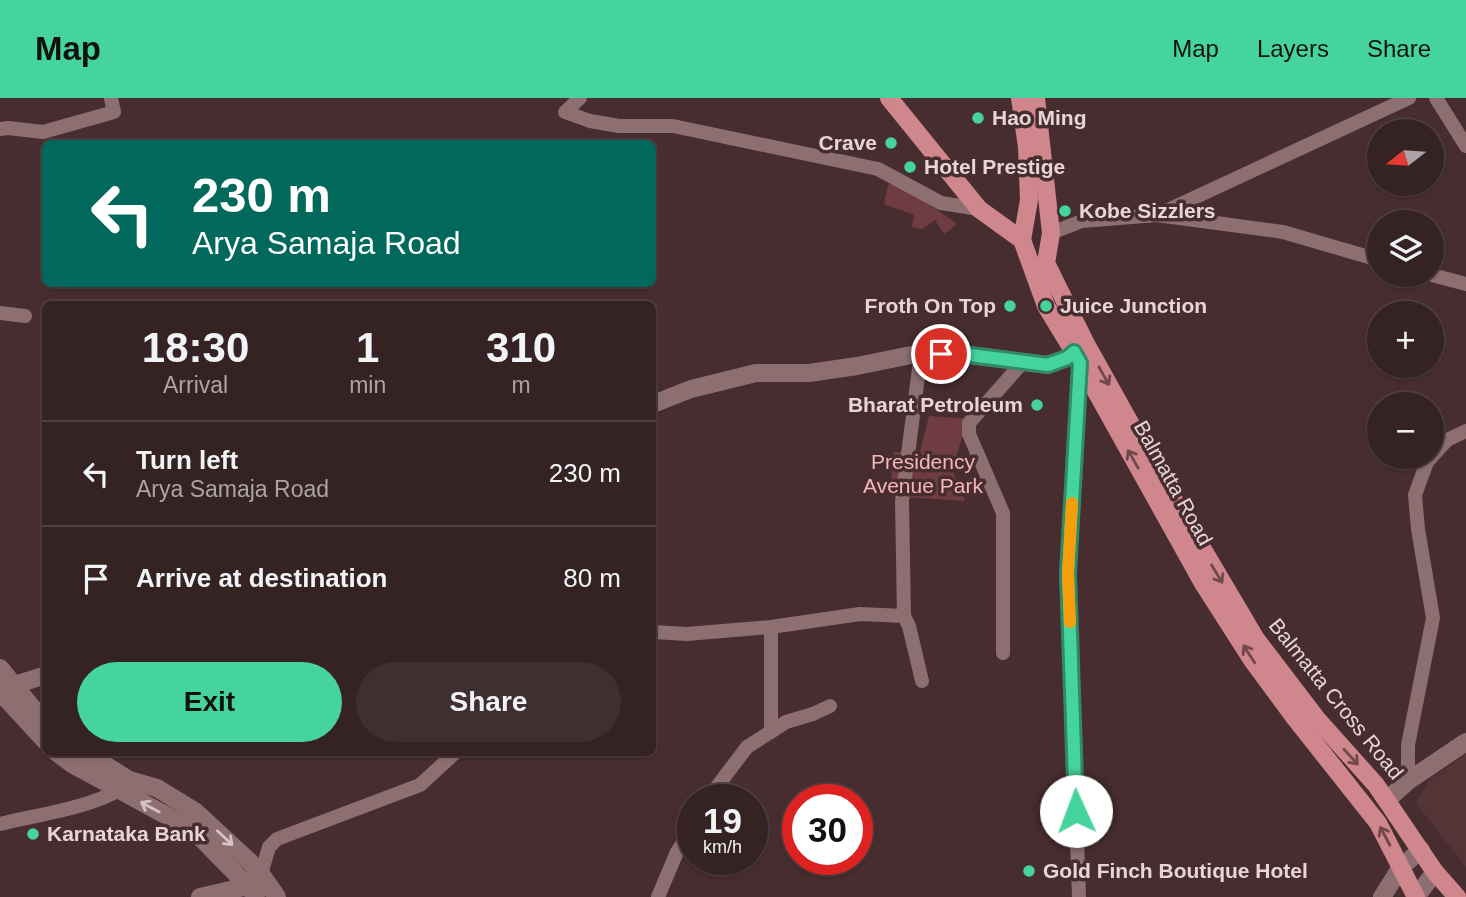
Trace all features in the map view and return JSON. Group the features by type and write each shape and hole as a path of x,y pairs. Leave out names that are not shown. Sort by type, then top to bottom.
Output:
{"main road":[{"path":"889,98 979,209 1021,240"},
{"path":"1020,98 1027,147 1029,200 1021,240"},
{"name":"Balmatta Cross Road","path":"1035,98 1050,229 1046,263 1086,344 1256,639 1317,719 1376,785 1436,872 1457,897"},
{"path":"1021,240 1050,229"},
{"name":"Balmatta Road","path":"1021,240 1046,306 1204,585 1259,670 1378,823 1416,897"},
{"path":"656,403 691,389 756,373 809,373 921,353 962,354 1048,365 1077,357"},
{"path":"0,668 4,689 42,737"},
{"path":"4,689 42,677"},
{"path":"4,689 42,716"},
{"path":"1387,800 1408,781 1466,742"},
{"path":"62,756 193,830 255,886 276,897"},
{"path":"91,756 128,780 157,788 196,812 255,886"},
{"path":"1382,897 1401,867 1421,850"},
{"path":"1416,897 1436,872"},
{"path":"200,897 255,886"}],"street":[{"path":"0,129 43,132 55,129 114,112 111,98"},
{"path":"580,98 565,112 590,121 619,126 673,126 878,169 941,203 979,209"},
{"path":"1157,215 1409,98"},
{"path":"1436,98 1466,146"},
{"path":"1050,229 1082,221 1157,215 1283,232 1367,256"},
{"path":"1444,278 1466,284"},
{"path":"0,313 25,316"},
{"path":"921,353 902,501 904,616 909,626 922,681"},
{"path":"1077,357 1068,573 1079,897"},
{"path":"1003,653 1003,513 969,434 970,423 1023,362"},
{"path":"1408,781 1408,745 1433,618 1415,495 1427,462 1447,440 1466,431"},
{"path":"656,632 687,634 771,627 860,614 904,616"},
{"path":"771,627 771,732"},
{"path":"719,784 747,747 786,722 830,706"},
{"path":"255,886 269,847 277,839 420,785 452,756"},
{"path":"0,824 82,804 119,790"},
{"path":"658,897 677,852"}],"shaded area":[{"path":"1466,754 1466,867 1416,803 1429,780"}],"green space":[{"path":"895,183 957,224 944,234 935,220 922,229 912,227 914,215 884,204 888,185"},
{"name":"Presidency Avenue Park","path":"929,416 968,419 952,470 965,501 889,496 894,452 920,452"}],"slow traffic":[{"path":"1070,622 1068,573 1072,503"}],"place":[{"name":"Hao Ming","path":"978,118"},
{"name":"Crave","path":"891,143"},
{"name":"Hotel Prestige","path":"910,167"},
{"name":"Kobe Sizzlers","path":"1065,211"},
{"name":"Froth On Top","path":"1010,306"},
{"name":"Juice Junction","path":"1046,306"},
{"name":"Bharat Petroleum","path":"1037,405"},
{"name":"Karnataka Bank","path":"33,834"},
{"name":"Gold Finch Boutique Hotel","path":"1029,871"}],"route":[{"path":"941,354 962,354 1048,365 1067,358 1074,352 1080,363 1068,573 1076,811"}]}
